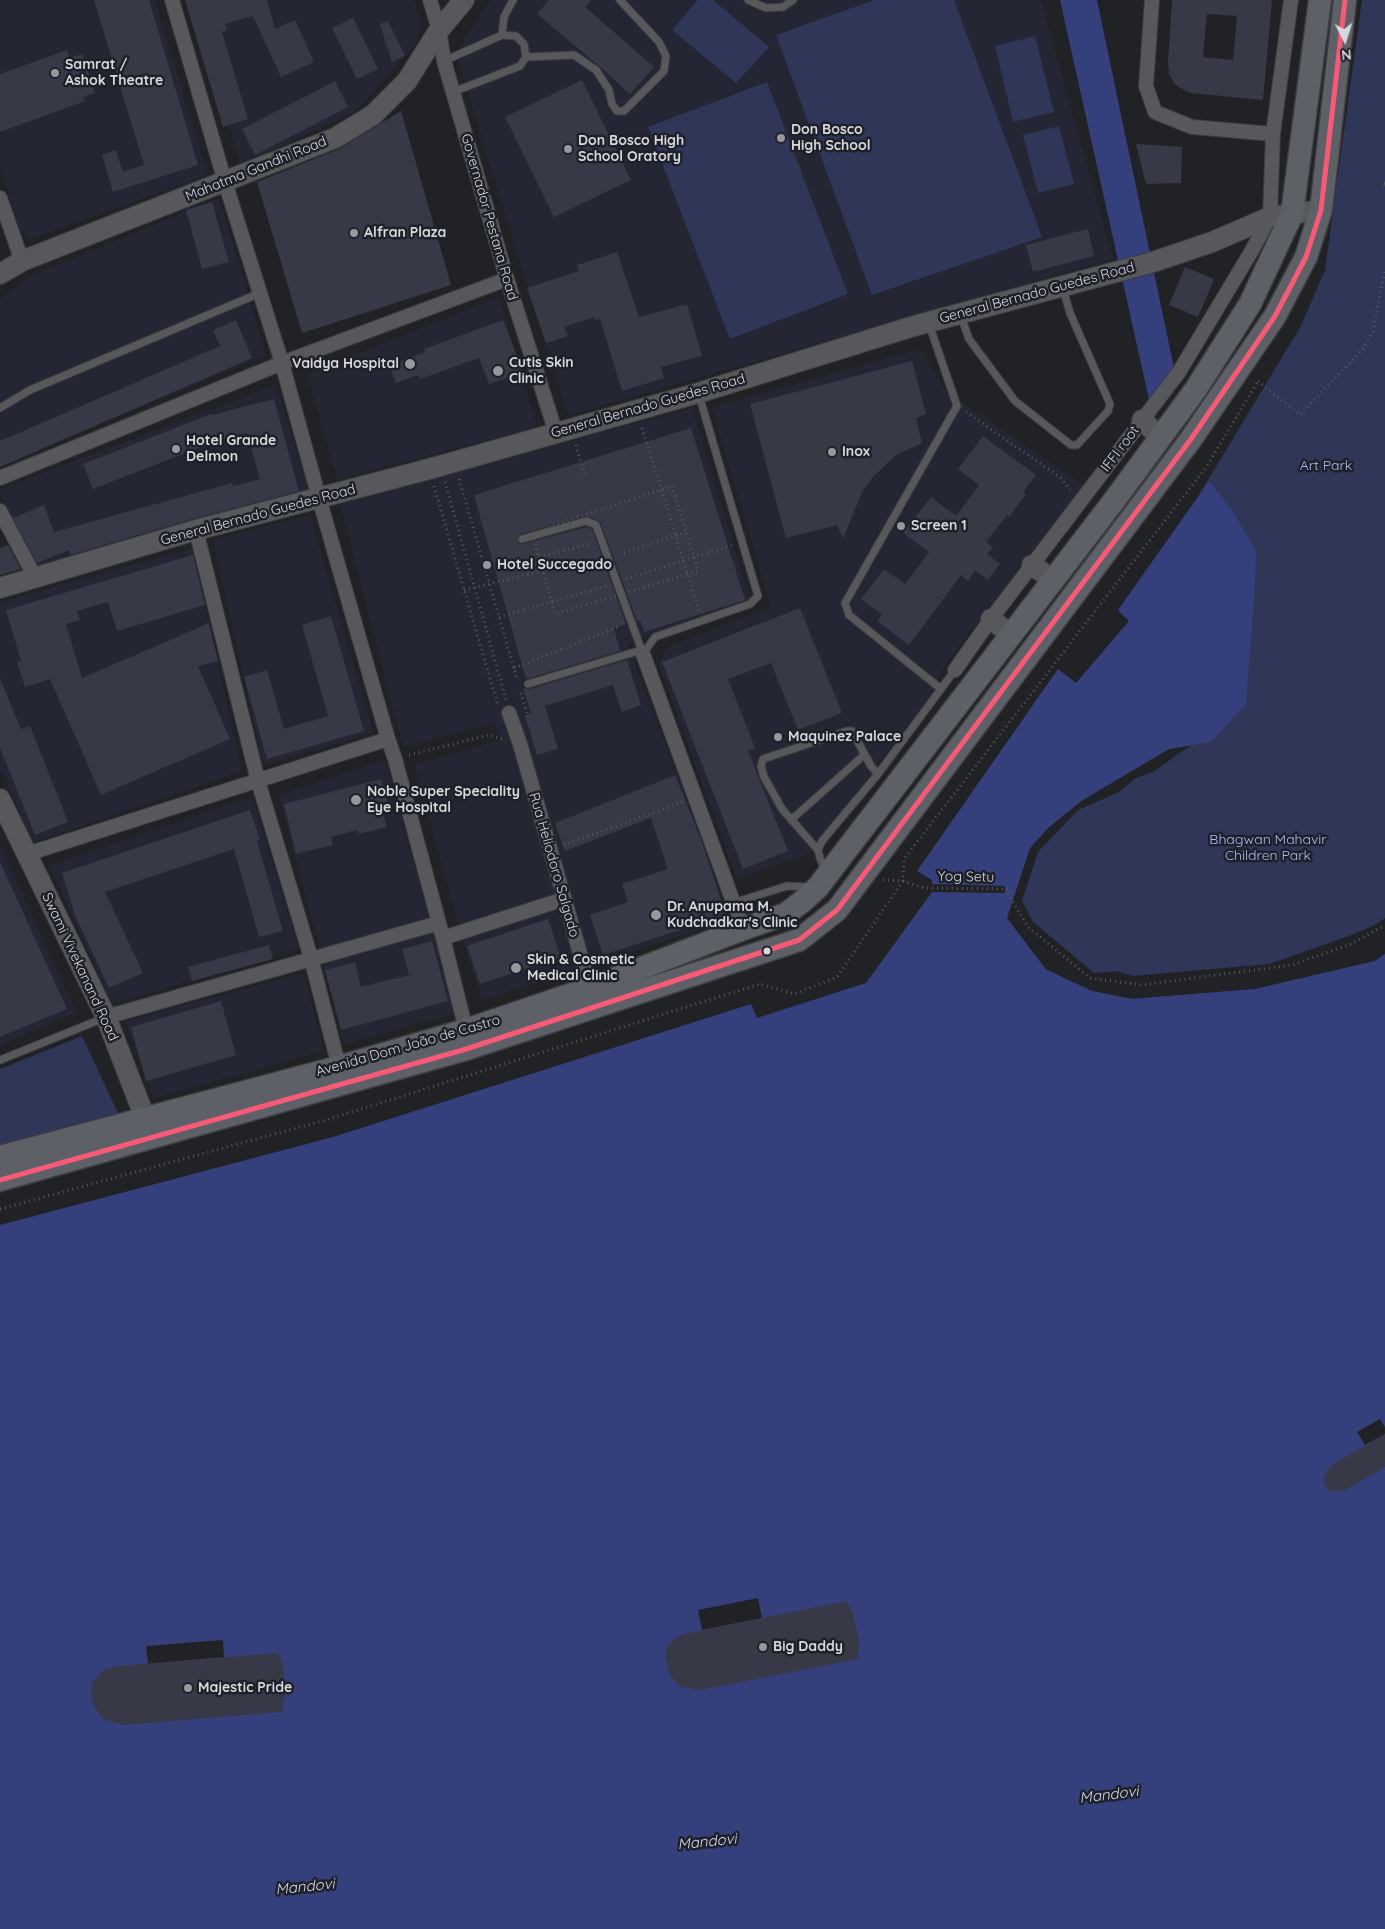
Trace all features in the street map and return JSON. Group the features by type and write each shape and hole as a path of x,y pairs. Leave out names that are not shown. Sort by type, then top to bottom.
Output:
{"main road":[{"name":"Avenida Dom João de Castro","path":"0,1180 150,1128 339,1067 466,1030 590,988 786,914 816,887 1053,580 1196,390 1250,304 1292,214 1320,0"},
{"name":"Avenida Dom João de Castro","path":"0,1157 150,1128 463,1050 800,940 837,910 1213,408 1249,374 1275,316 1306,257 1321,210 1345,0"}],"street":[{"path":"172,0 225,182 282,363 395,759 466,1030"},
{"name":"Governador Pestana Road","path":"430,0 439,30 444,62 507,279 564,431"},
{"name":"Mahatma Gandhi Road","path":"0,274 22,261 335,138 372,115 407,81 439,30 464,0"},
{"path":"1152,0 1146,86 1155,112 1192,127 1273,134"},
{"path":"1270,217 1273,134 1291,0"},
{"path":"0,198 22,261"},
{"name":"General Bernado Guedes Road","path":"0,588 196,530 441,465 698,393 929,322 1153,262 1212,242 1270,217 1321,210"},
{"name":"IFFI root","path":"955,670 991,619 1179,372 1270,217"},
{"path":"0,478 282,363 507,279"},
{"path":"1142,420 1165,430"},
{"path":"0,511 36,578"},
{"path":"196,530 258,781 311,958 339,1067"},
{"path":"1032,565 1053,580"},
{"path":"991,619 1011,635"},
{"path":"645,651 695,798 743,929"},
{"name":"Rua Heliodoro Salgado","path":"504,712 518,737 590,988"},
{"path":"27,854 388,739"},
{"name":"Swami Vivekanand Road","path":"0,799 106,1017 150,1128"},
{"path":"443,938 564,899"},
{"path":"106,1017 439,923"}],"lane":[{"path":"502,35 504,16 513,0"},
{"path":"526,57 574,55 596,70 609,90 612,104 617,111 624,111 664,72 666,56 659,42 620,0"},
{"path":"748,0 766,8 783,7 793,0"},
{"path":"444,62 502,35 516,36 524,44 526,57 520,66 453,92"},
{"path":"960,314 969,339 1015,401 1071,445 1077,445 1108,411 1110,404 1070,313 1062,286"},
{"path":"0,408 30,390 260,293"},
{"path":"929,322 957,406 845,602 849,615 941,690"},
{"path":"528,684 645,651 656,637 750,604 758,596 698,393"},
{"path":"522,539 586,521 596,525 634,632 645,651"},
{"path":"818,850 822,841 878,774 955,670"},
{"path":"733,903 787,886 816,887 820,858 818,850 782,809 764,777 761,766 763,759 848,731 854,734 864,754 878,774"},
{"path":"791,820 864,754"},
{"path":"0,1060 106,1017"}],"path":[{"path":"1385,183 1382,184 1385,188"},
{"path":"0,1209 326,1120 760,984 795,994 837,977 904,881 904,859 1208,466 1249,374 1300,415 1363,349 1372,331 1385,269"},
{"path":"957,406 1061,478 1079,504"},
{"path":"637,410 703,621"},
{"path":"564,431 585,476"},
{"path":"395,759 488,735 518,737 532,729 490,583 441,465"},
{"path":"441,465 475,588 504,712"},
{"path":"441,465 464,590 504,712"},
{"path":"624,553 686,532"},
{"path":"539,557 590,544"},
{"path":"464,590 543,571"},
{"path":"514,668 622,626 627,636 634,632"},
{"path":"550,851 695,798"},
{"name":"Yog Setu","path":"860,879 904,881 924,888 1008,889 1011,899 1028,927 1090,978 1142,985 1292,965 1349,945 1385,925"}],"shaded area":[{"path":"0,0 155,0 208,175 30,239 20,230 0,167"},
{"path":"194,0 414,0 420,19 418,41 354,113 240,165"},
{"name":"Don Bosco High School","path":"490,0 1041,0 1113,259 568,415 456,53"},
{"path":"219,198 266,355 0,465 0,298 33,275"},
{"path":"499,297 537,427 337,480 307,374"},
{"path":"920,349 946,391 1084,485 945,665 927,700 810,853 737,879 659,665 667,647 771,607 712,407"},
{"path":"276,385 310,493 35,571 0,493 0,489"},
{"path":"692,408 750,600 628,643 640,679 690,806 729,920 482,1000 461,935 415,765 500,740 495,723 403,747 340,504"},
{"path":"310,515 373,733 263,765 213,539"},
{"path":"192,548 242,771 32,843 0,767 0,602"},
{"path":"385,760 429,917 320,949 279,795"},
{"path":"252,797 299,948 112,1004 49,865"},
{"path":"0,845 76,1012 0,1046"},
{"path":"436,932 454,1014 344,1044 322,962"},
{"path":"303,973 324,1051 154,1098 125,1021"}],"green space":[{"path":"698,0 713,0 769,47 736,83 672,30"},
{"path":"874,0 954,0 1042,237 872,295 776,35"},
{"path":"1362,0 1385,0 1385,918 1373,926 1346,937 1269,964 1133,976 1117,971 1094,973 1033,922 1022,901 1038,852 1078,810 1117,793 1136,778 1153,772 1194,743 1169,749 1081,801 1048,828 1030,848 1006,918 1046,969 1092,991 1132,999 1255,989 1375,961 1385,954 1385,1005 808,1103 1067,753 1199,495 1301,326 1325,270"},
{"path":"1035,36 1054,112 1013,122 995,46"},
{"path":"767,82 848,294 730,339 648,127"},
{"path":"1059,126 1074,184 1038,193 1023,135"},
{"path":"82,1036 118,1113 0,1145 0,1069"}],"water":[{"path":"1060,0 1097,0 1174,368 1150,404"},
{"name":"Mandovi","path":"1209,481 1231,509 1256,551 1246,704 1211,742 1169,749 1081,801 1048,828 1030,848 1007,918 1046,970 1092,991 1132,999 1255,989 1375,961 1385,954 1385,1929 0,1929 0,1225 333,1137 751,1004 757,1018 866,983 932,892 932,880 917,871 1058,669 1076,683 1129,621 1118,610"}],"pier":[{"path":"929,884 1005,886 1005,893 929,892"},
{"path":"1380,1419 1385,1427 1385,1434 1365,1445 1357,1432"},
{"path":"758,1598 762,1618 702,1630 698,1610"},
{"path":"223,1640 224,1657 148,1664 146,1646"}],"building":[{"path":"94,0 149,0 198,165 113,192 102,155 116,150 123,172 144,165"},
{"path":"185,0 267,0 275,29 295,20 314,62 281,77 253,16 225,24 227,30 222,32 248,119 223,127"},
{"path":"549,0 591,0 585,7 654,67 630,94 537,14"},
{"path":"1172,0 1272,0 1263,100 1190,93 1174,83 1169,74","holes":["1207,14 1237,16 1233,60 1203,57"]},
{"path":"353,18 378,69 357,79 332,28"},
{"path":"388,21 405,56 392,62 380,24"},
{"path":"67,50 70,58 82,54 95,93 83,97 85,101 0,132 0,74"},
{"name":"Don Bosco High School Oratory","path":"582,80 631,180 554,217 505,117"},
{"path":"335,81 348,107 255,155 242,129"},
{"name":"Alfran Plaza","path":"401,111 451,285 302,333 257,182 339,149"},
{"path":"1136,144 1182,147 1181,183 1146,184"},
{"path":"212,202 229,262 202,269 186,210"},
{"path":"1088,229 1094,256 1033,272 1026,245"},
{"path":"617,252 639,317 687,304 702,356 661,367 664,378 622,391 600,319 595,320 594,317 564,327 568,336 546,343 527,288 579,271 577,265"},
{"path":"1185,267 1214,279 1198,317 1169,305"},
{"path":"236,320 252,358 0,467 0,441 220,346 213,330"},
{"path":"503,320 523,372 489,384 479,358 420,379 418,375 396,383 389,366 425,352 424,349"},
{"name":"Inox","path":"912,361 926,414 916,418 922,443 896,455 873,477 863,490 843,539 837,525 786,538 750,404"},
{"path":"274,399 299,491 193,519 70,555 69,550 37,563 13,518 44,505 54,532 232,483 233,486 260,479 247,433 216,441 93,489 83,464 211,414"},
{"path":"691,428 745,600 644,632 640,620 637,621 600,521 585,516 521,534 517,540 523,544 586,527 592,529 626,624 614,628 620,651 526,679 474,495"},
{"path":"983,436 1036,475 1023,492 1026,494 1009,517 1007,515 986,542 993,547 987,554 1000,564 988,580 975,570 968,581 961,575 909,645 877,621 882,615 861,599 884,569 905,584 929,552 903,533 931,497 956,516 979,485 958,469"},
{"path":"8,545 21,569 0,575 0,548"},
{"path":"193,555 205,605 117,631 108,602 77,611 80,620 66,624 82,678 209,623 218,661 198,666 230,739 101,795 50,679 25,687 17,662 21,661 6,610"},
{"path":"800,608 842,713 798,730 771,663 728,679 755,748 748,751 788,851 743,869 662,662"},
{"path":"331,616 364,731 267,759 244,677 267,670 284,729 328,716 302,625"},
{"path":"627,660 641,705 622,712 613,685 545,706 558,749 537,755 525,715 531,713 523,688 530,689"},
{"path":"0,678 21,729 30,726 68,822 35,835 0,748"},
{"path":"675,775 701,839 726,915 603,955 590,915 628,902 622,884 668,869 651,818 565,851 555,823"},
{"path":"381,779 388,803 381,805 387,827 359,834 357,830 331,837 333,845 296,854 284,804"},
{"path":"250,810 260,840 257,841 283,931 259,937 234,849 105,892 143,973 109,988 75,915 62,873"},
{"path":"0,862 67,1009 0,1037"},
{"path":"548,919 561,957 480,984 467,946"},
{"path":"432,941 448,1001 341,1030 325,970 355,962 361,987 409,975 402,949"},
{"path":"269,945 273,959 192,981 188,967"},
{"path":"221,1001 236,1055 146,1081 131,1027"},
{"path":"1385,1434 1385,1467 1346,1490 1329,1490 1325,1487 1325,1472 1332,1465"},
{"name":"Big Daddy","path":"846,1601 853,1613 859,1643 858,1659 701,1690 681,1687 670,1676 665,1651 675,1638 689,1633"},
{"name":"Majestic Pride","path":"278,1653 283,1666 285,1696 282,1712 123,1725 103,1719 94,1707 91,1695 92,1682 103,1670 118,1666"}],"transit line":[{"path":"0,1180 463,1050 799,940 837,910 1191,439 1275,316 1306,257 1321,210 1345,0"}],"place":[{"name":"Samrat / Ashok Theatre","path":"55,73"},
{"name":"Don Bosco High School","path":"781,138"},
{"name":"Don Bosco High School Oratory","path":"568,149"},
{"name":"Alfran Plaza","path":"354,233"},
{"name":"Vaidya Hospital","path":"410,364"},
{"name":"Cutis Skin Clinic","path":"498,371"},
{"name":"Hotel Grande Delmon","path":"176,449"},
{"name":"Inox","path":"832,452"},
{"name":"Screen 1","path":"901,526"},
{"name":"Hotel Succegado","path":"487,565"},
{"name":"Maquinez Palace","path":"778,737"},
{"name":"Noble Super Speciality Eye Hospital","path":"356,800"},
{"name":"Dr. Anupama M. Kudchadkar's Clinic","path":"656,915"},
{"name":"Skin & Cosmetic Medical Clinic","path":"516,968"},
{"name":"Big Daddy","path":"763,1647"},
{"name":"Majestic Pride","path":"188,1688"}],"park label":[{"name":"Art Park","path":"1326,466"},
{"name":"Bhagwan Mahavir Children Park","path":"1268,848"}]}
